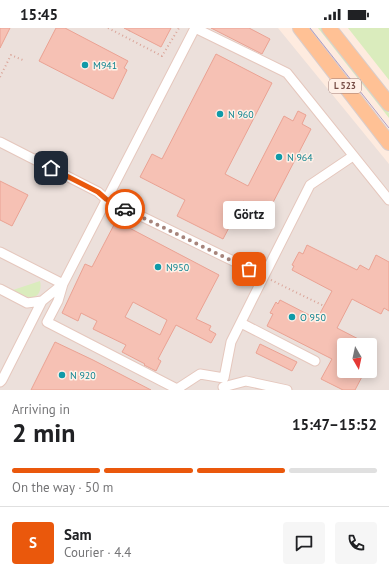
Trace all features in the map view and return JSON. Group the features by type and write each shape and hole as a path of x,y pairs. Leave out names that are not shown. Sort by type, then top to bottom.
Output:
{"main road":[{"name":"L 523","path":"300,28 389,143"},
{"name":"L 523","path":"329,28 389,104"}],"street":[{"path":"287,390 246,381 223,385 200,374 178,389 47,322 58,301 63,284 195,28 287,73 389,200"},
{"path":"0,142 98,192 106,199 264,276"},
{"path":"223,385 231,342 310,185 353,156"},
{"path":"0,252 63,284"},
{"path":"0,382 42,301 63,284"},
{"path":"0,289 27,303 42,301"},
{"path":"241,323 315,360"}],"path":[{"path":"108,28 162,56 179,28"},
{"path":"0,75 11,55 25,61"},
{"path":"264,276 324,306"}],"shaded area":[{"path":"0,28 278,28 389,164 389,390 0,390"}],"green space":[{"path":"318,28 323,28 389,113 389,118"},
{"path":"348,28 389,28 389,80"},
{"path":"40,281 41,287 39,293 32,297 21,295 13,290"}],"building":[{"path":"0,28 10,28 0,48"},
{"name":"M941","path":"56,28 65,28 128,61 124,68 127,70 113,99 39,61"},
{"path":"124,28 171,28 161,47"},
{"path":"211,28 249,28 270,39 262,54"},
{"path":"216,54 272,83 225,174 248,186 284,116 293,121 298,111 306,115 302,124 311,129 267,214 243,201 223,239 177,216 185,200 140,177 152,154 162,159"},
{"path":"0,181 28,195 12,226 0,220"},
{"path":"116,221 219,275 196,319 211,326 209,330 216,334 211,343 176,325 158,359 161,361 156,371 122,352 126,345 93,329 97,321 81,313 78,321 62,313 85,264 92,267","holes":["133,302 167,320 160,335 125,317"]},
{"name":"O 950","path":"307,245 357,270 360,265 369,270 376,255 389,262 389,311 384,308 381,314 352,299 337,328 356,338 337,338 337,378 361,378 355,390 343,390 321,379 332,359 267,326 273,314 270,313 276,302 278,304 280,300 317,319 332,291 292,270 294,266 292,265 299,252 303,254"},
{"name":"N 920","path":"55,342 93,360 151,390 31,390"},
{"path":"260,344 297,362 292,371 256,353"}],"tram line":[{"path":"310,28 389,128"}],"way so far":[{"path":"125,209 249,269"}],"place":[{"name":"M941","path":"85,65"},
{"name":"N 960","path":"220,114"},
{"name":"N 964","path":"279,157"},
{"name":"N950","path":"158,267"},
{"name":"Görtz","path":"249,269"},
{"name":"O 950","path":"292,317"},
{"name":"N 920","path":"62,375"}],"route":[{"path":"51,168 98,192 106,199 125,209"}]}
